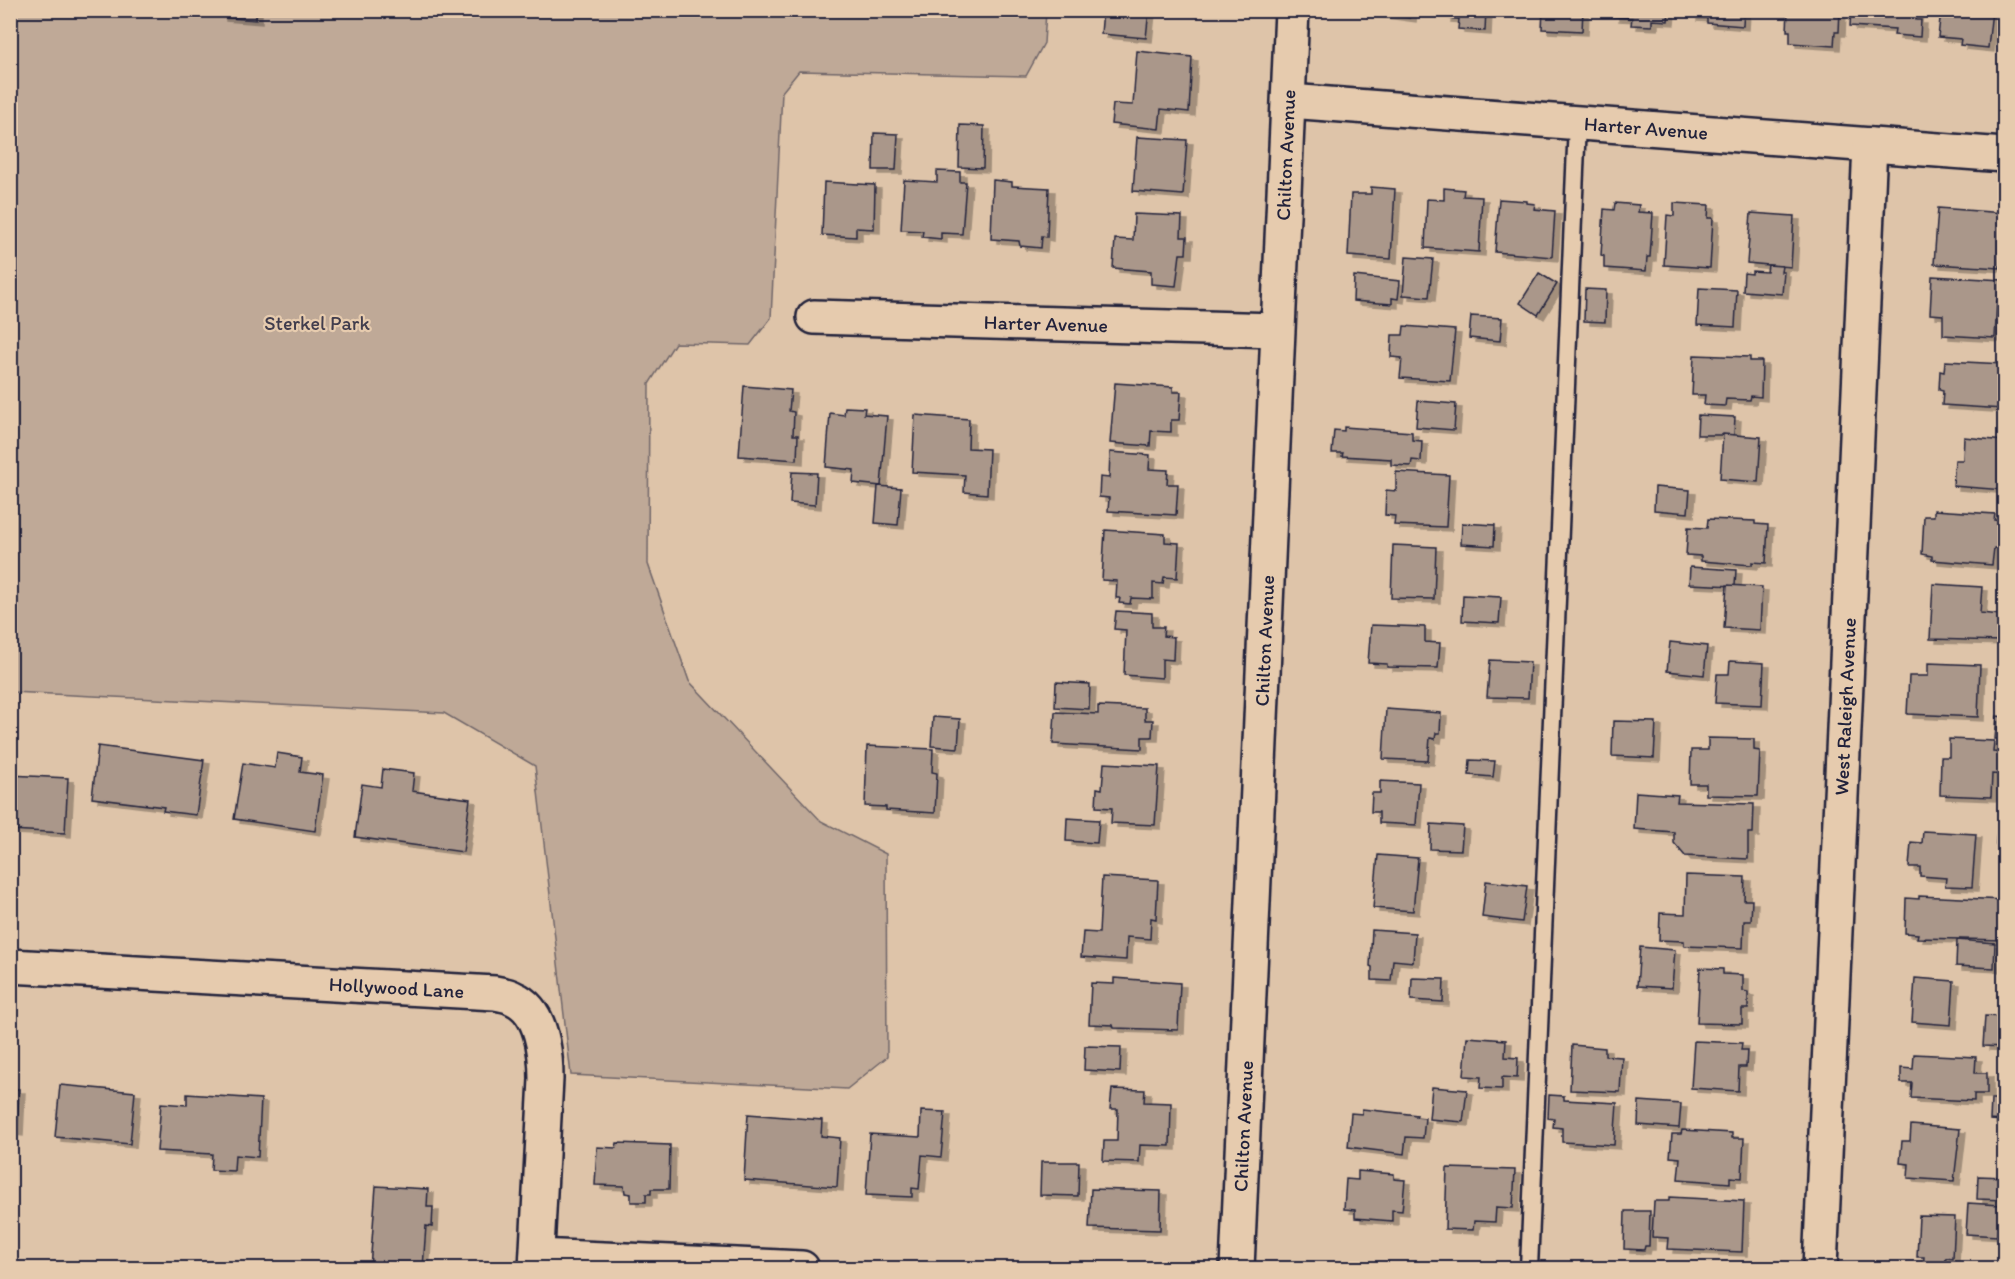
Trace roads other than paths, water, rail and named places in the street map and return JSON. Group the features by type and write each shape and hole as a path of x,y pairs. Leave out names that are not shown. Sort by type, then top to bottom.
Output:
{"street":[{"name":"Chilton Avenue","path":"1238,1269 1292,10"},
{"name":"Harter Avenue","path":"1289,101 2004,155"},
{"name":"West Raleigh Avenue","path":"1820,1269 1870,145"},
{"name":"Harter Avenue","path":"814,316 1277,330"},
{"name":"Hollywood Lane","path":"10,966 495,993 515,998 530,1012 541,1032 546,1052 536,1262"},
{"path":"536,1262 802,1269"}],"lane":[{"path":"1529,1269 1577,123"}],"park label":[{"name":"Sterkel Park","path":"317,323"}]}
